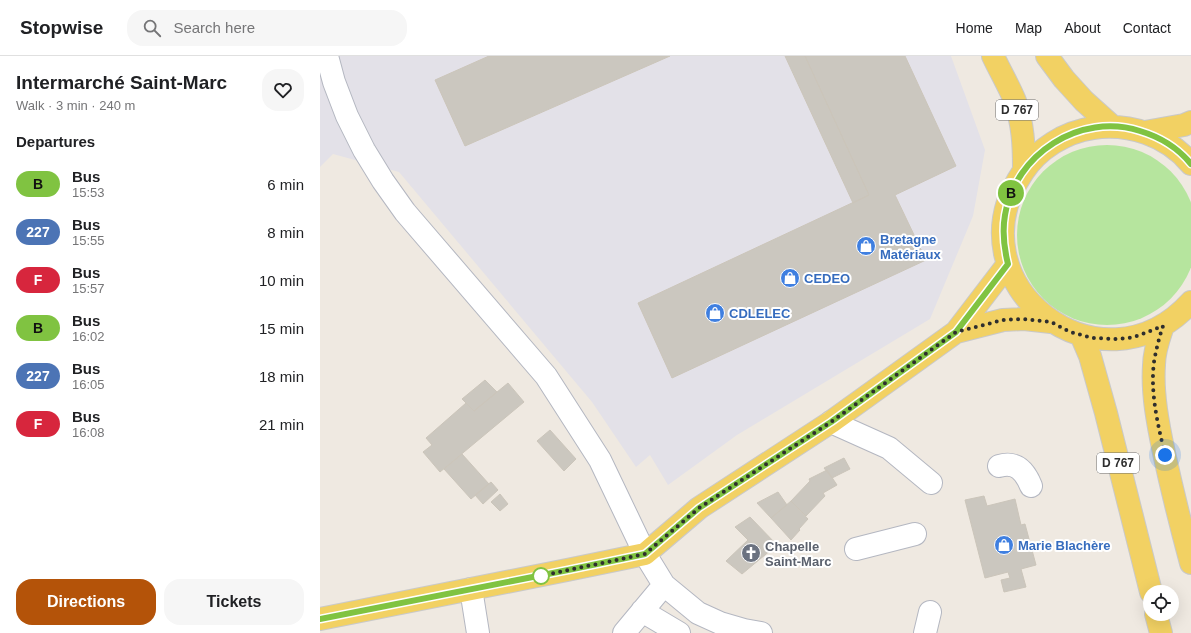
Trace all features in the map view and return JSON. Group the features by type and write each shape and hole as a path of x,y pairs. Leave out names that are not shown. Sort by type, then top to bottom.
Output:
{"main road":[{"name":"D 767","path":"993,56 1014,100 1022,124 1024,169"},
{"path":"1047,56 1064,79 1084,101 1112,126"},
{"path":"1145,132 1184,125 1191,122"},
{"path":"1191,164 1173,147 1145,132 1129,128 1112,126 1082,130 1063,137 1042,151 1024,169 1014,186 1005,214 1004,239 1008,264 1015,281 1024,296 1051,322 1081,335 1105,339 1129,338 1163,326 1191,302"},
{"path":"320,619 645,554 699,508 831,422 956,332 1008,264"},
{"path":"956,332 1003,320 1024,319 1051,322"},
{"path":"1163,326 1157,346 1154,364 1154,392 1159,427 1173,496 1191,563"},
{"name":"D 767","path":"1081,335 1090,356 1102,399 1148,585"},
{"path":"1158,621 1161,633"}],"lane":[{"path":"327,56 334,82 347,116 364,150 383,181 405,212 546,376 600,460 645,554 664,585 698,613 720,623 761,633"},
{"path":"831,422 889,448 931,483"},
{"path":"999,466 1007,464 1015,466 1023,472 1031,486"},
{"path":"856,549 915,534"},
{"path":"624,633 664,585"},
{"path":"471,589 478,633"},
{"path":"642,611 679,633"},
{"path":"925,633 930,612"}],"shaded area":[{"name":"Bretagne Matériaux","path":"320,56 951,56 985,150 973,216 930,319 737,435 668,485 650,455 636,467 592,402 399,172 333,154 320,167"}],"green space":[{"path":"1107,145 1124,147 1141,152 1164,166 1176,178 1192,206 1192,264 1190,269 1176,292 1164,304 1141,318 1124,323 1107,325 1090,323 1073,318 1050,304 1038,292 1024,269 1019,252 1017,235 1019,218 1024,201 1038,178 1050,166 1073,152 1090,147"}],"building":[{"path":"489,56 670,56 465,146 435,80"},
{"path":"785,56 805,56 869,195 853,203"},
{"path":"805,56 905,56 956,166 895,195 926,260 672,378 638,303 869,195"},
{"path":"485,380 497,392 474,411 462,399"},
{"path":"508,383 524,402 440,472 423,452 432,445 426,438 466,403 474,411"},
{"path":"550,430 576,459 564,471 537,441"},
{"path":"462,454 489,484 471,499 444,469"},
{"path":"844,458 850,469 832,478 824,468"},
{"path":"827,470 837,485 823,493 825,496 806,516 791,501 810,481 809,479"},
{"path":"491,482 498,490 483,504 475,495"},
{"path":"778,492 787,505 771,518 757,503"},
{"path":"500,494 508,504 500,511 491,502"},
{"name":"Marie Blachère","path":"984,496 987,506 1015,499 1021,525 1025,524 1036,565 1021,569 1026,587 1004,592 1001,580 1010,578 1008,572 985,578 965,500"},
{"path":"791,501 808,519 791,540 771,518"},
{"name":"Chapelle Saint-Marc","path":"750,517 777,545 742,574 726,561 748,540 735,527"}],"bus line":[{"name":"B","path":"320,619 645,554 699,508 831,422 956,332 1008,264 1005,254 1003,234 1007,205 1014,186 1024,169 1031,161 1054,142 1072,133 1092,128 1112,126 1129,128 1145,132 1164,141 1181,153 1191,164"}],"place":[{"name":"Bretagne Matériaux","path":"866,246"},
{"name":"CEDEO","path":"790,278"},
{"name":"CDLELEC","path":"715,313"},
{"name":"Marie Blachère","path":"1004,545"},
{"name":"Chapelle Saint-Marc","path":"751,553"}],"route":[{"path":"541,576 645,554 699,508 831,422 956,332 1003,320 1024,319 1051,322 1070,332 1093,338 1105,339 1129,338 1163,326 1157,346 1154,364 1154,392 1165,455"}]}
